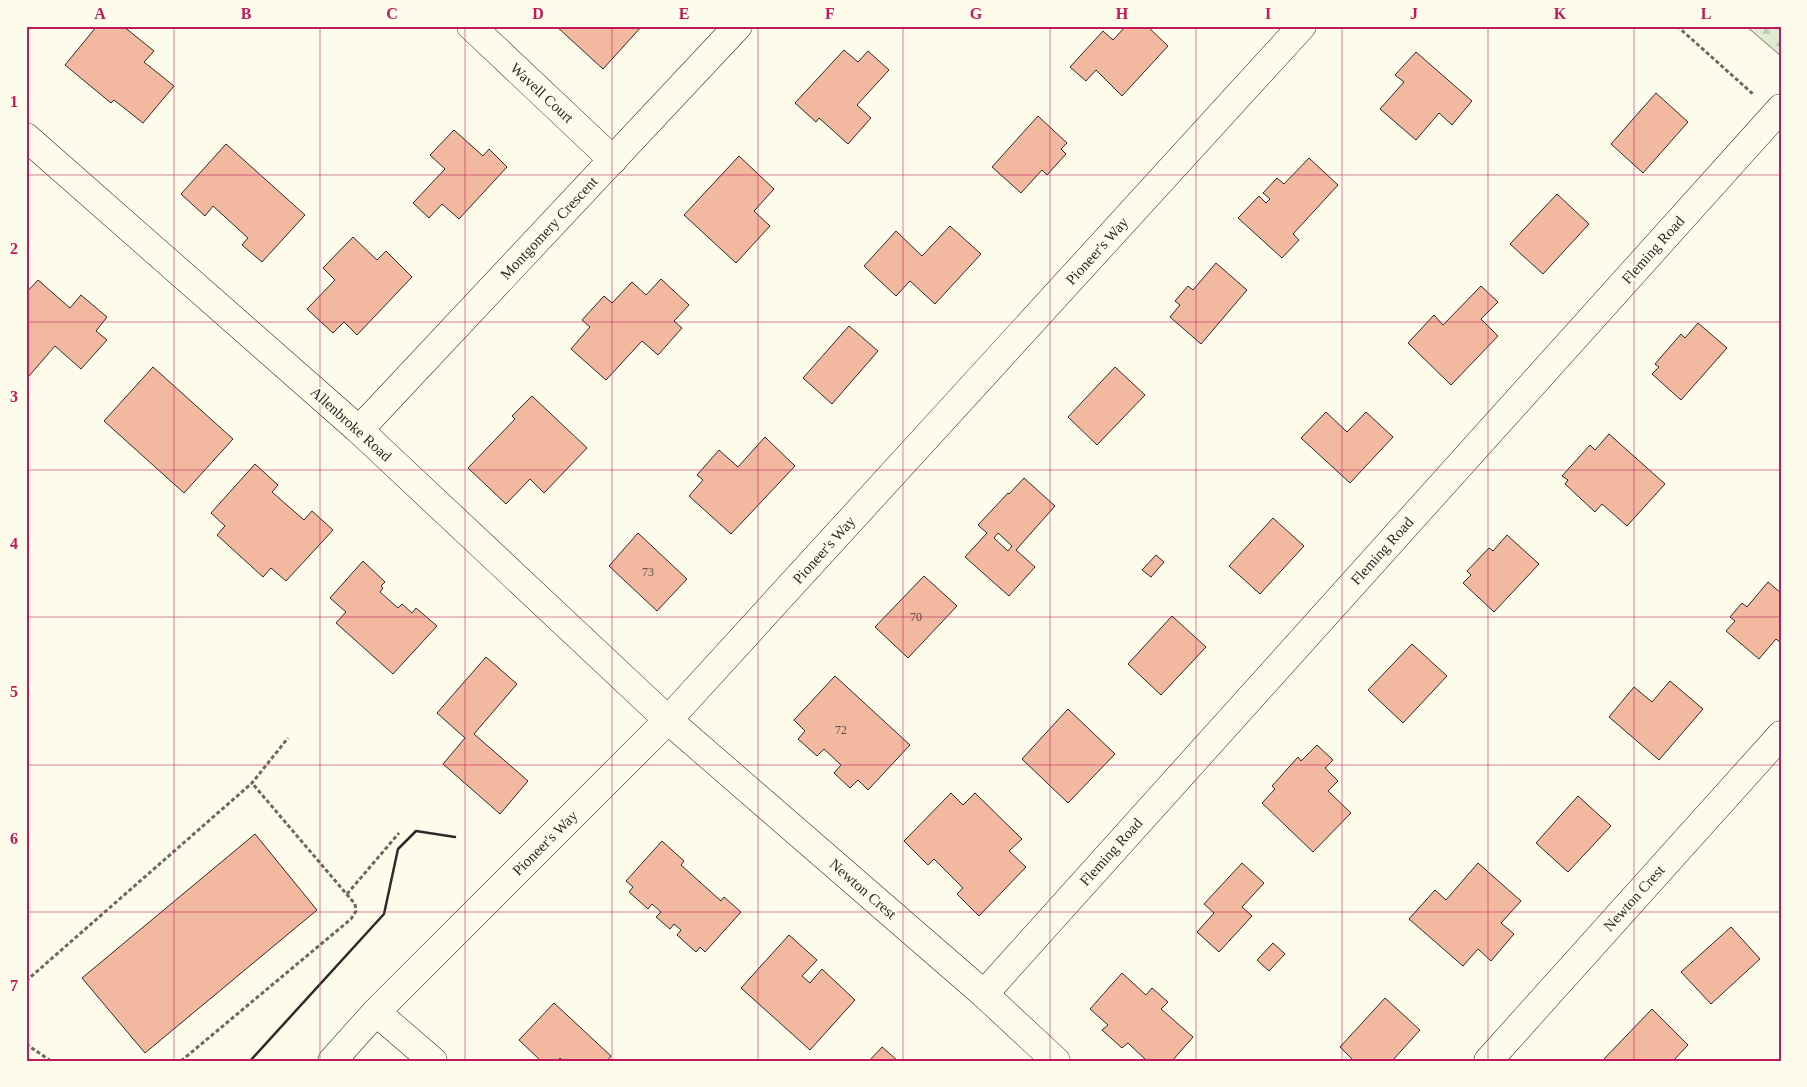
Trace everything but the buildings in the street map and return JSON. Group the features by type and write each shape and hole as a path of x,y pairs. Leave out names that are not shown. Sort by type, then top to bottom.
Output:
{"street":[{"name":"Wavell Court","path":"471,26 613,160"},
{"name":"Montgomery Crescent","path":"359,430 738,26"},
{"name":"Pioneer's Way","path":"332,1061 376,1012 668,720 1302,26"},
{"name":"Fleming Road","path":"984,994 1778,111"},
{"name":"Allenbroke Road","path":"26,137 359,430 668,720"},
{"name":"Newton Crest","path":"668,720 984,994 1056,1061"},
{"name":"Newton Crest","path":"1488,1061 1781,735"},
{"path":"376,1012 432,1061"}],"path":[{"path":"1677,26 1778,111"},
{"path":"26,981 252,783 288,738"},
{"path":"181,1061 351,919 356,912 355,904 347,894 252,783"},
{"path":"347,894 398,833"},
{"path":"26,1044 51,1061"}],"green space":[{"path":"1746,26 1781,26 1781,56"}],"wall":[{"path":"250,1061 384,914 398,849 416,831 455,837"}]}
